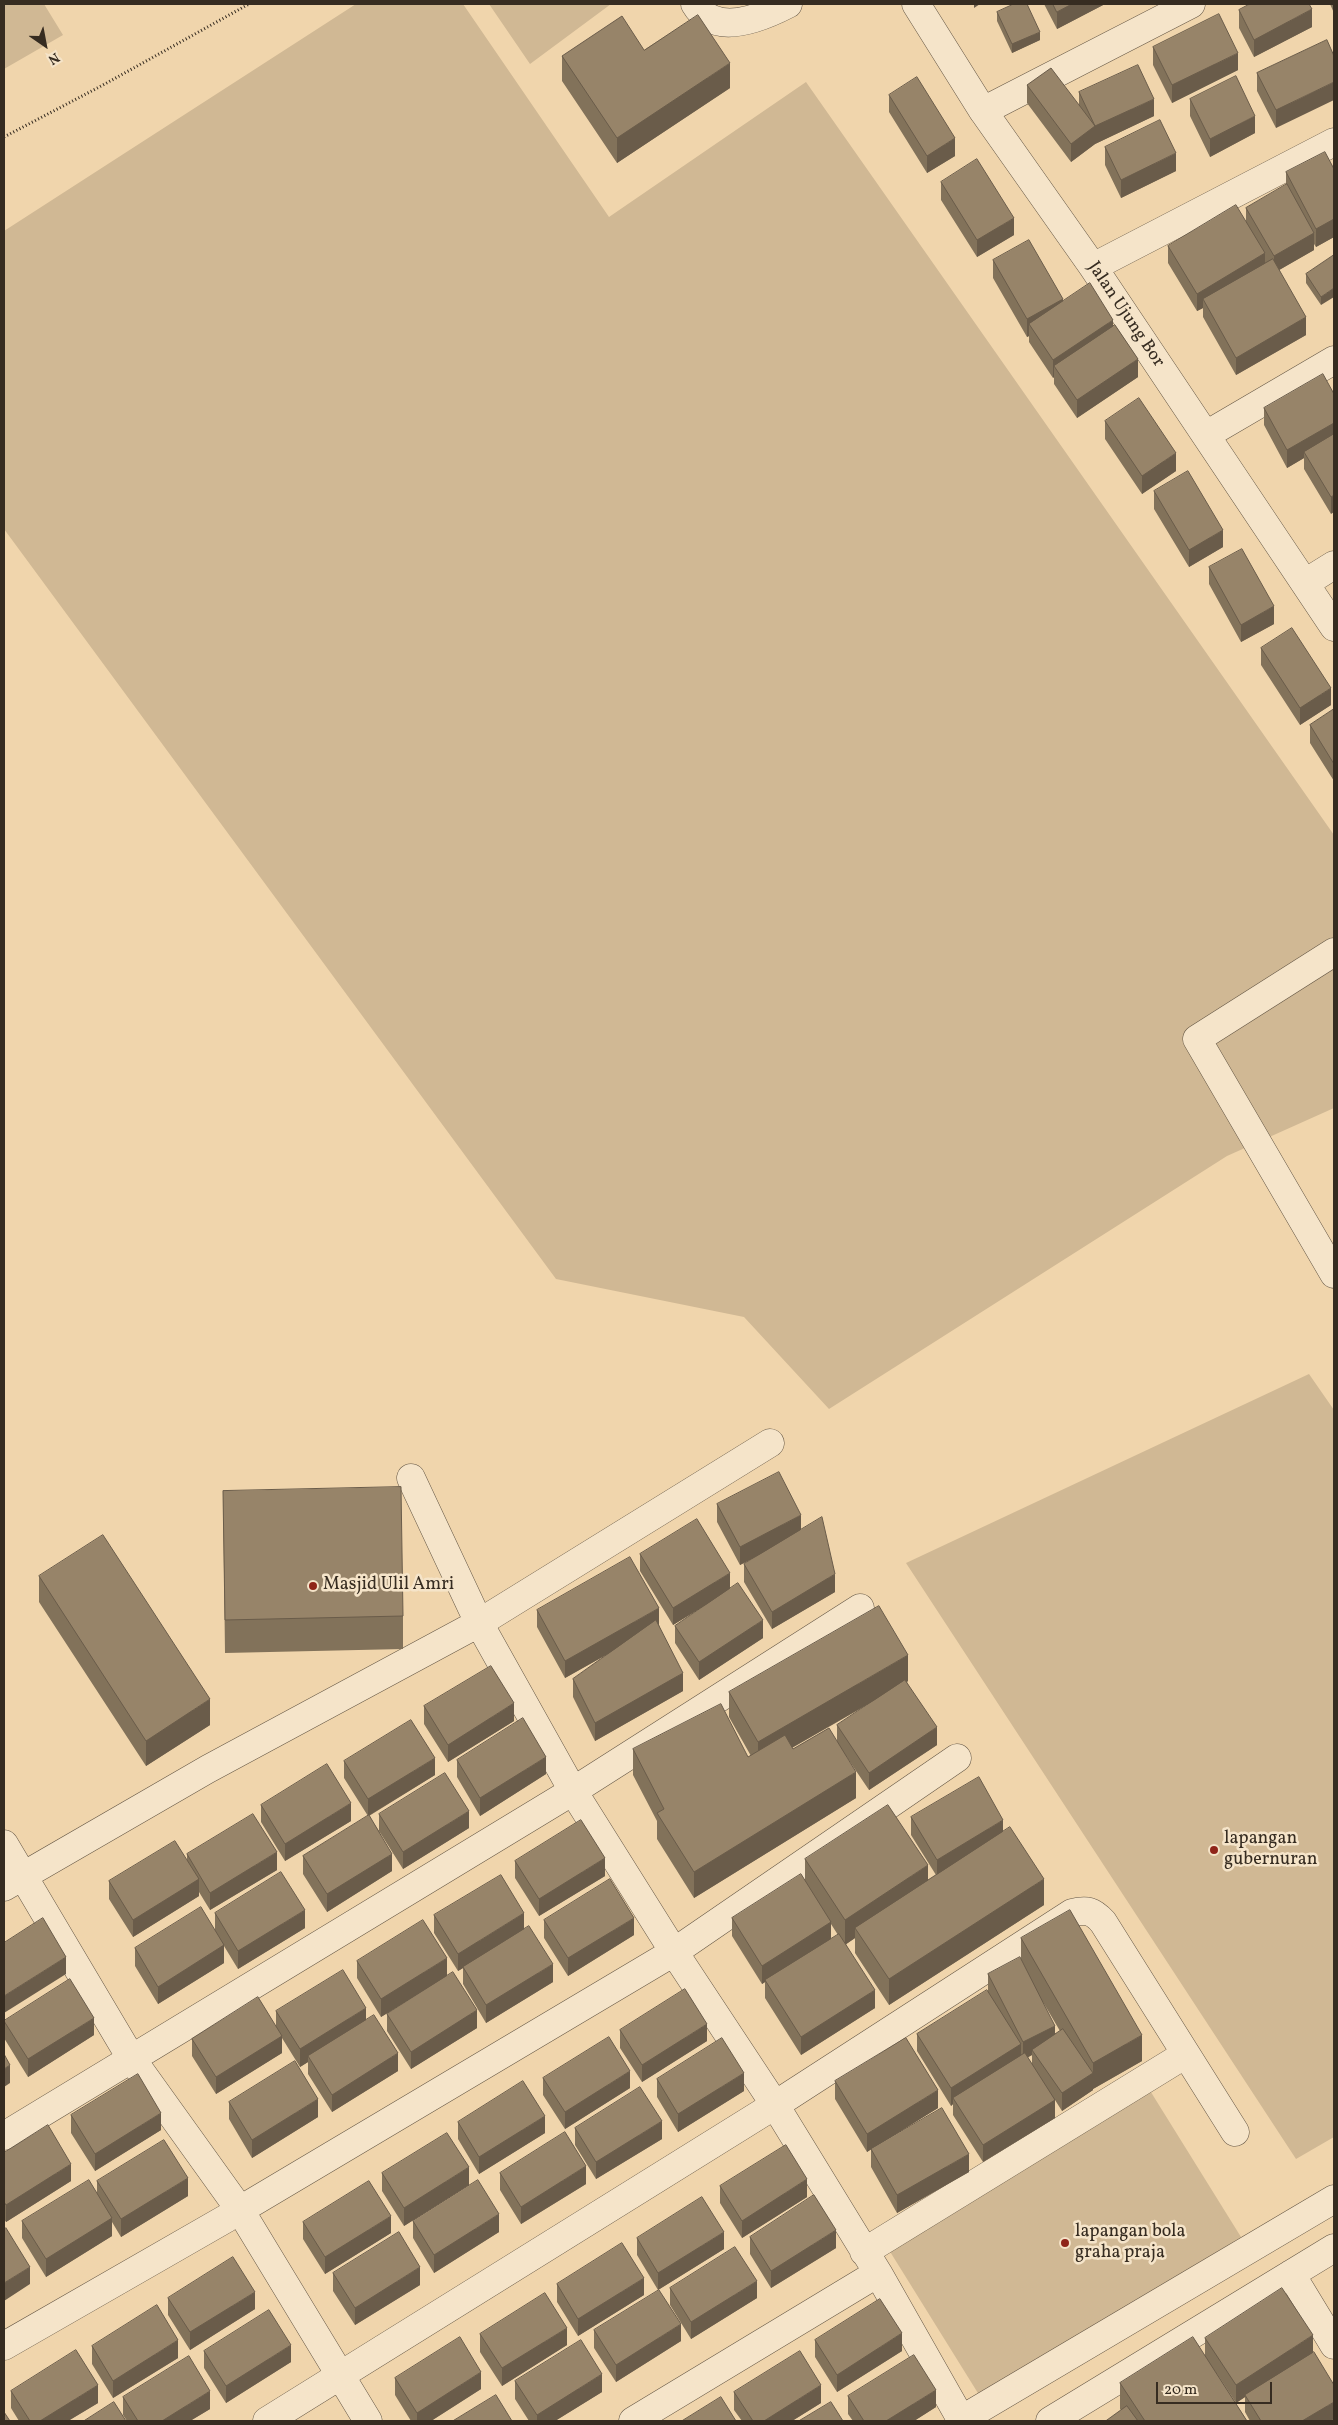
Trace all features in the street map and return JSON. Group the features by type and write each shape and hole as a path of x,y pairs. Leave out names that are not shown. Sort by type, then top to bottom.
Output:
{"street":[{"path":"695,4 698,10 713,21 729,24 749,20 788,4"},
{"name":"Jalan Ujung Bor","path":"916,4 983,111 1093,267 1334,626"},
{"path":"983,111 1191,4"},
{"path":"1093,267 1334,142"},
{"path":"1206,435 1334,360"},
{"path":"1305,583 1334,565"},
{"path":"1334,952 1197,1039 1334,1274"},
{"path":"13,1881 208,1768 479,1623 770,1443"},
{"path":"410,1478 479,1623 572,1791 674,1952 775,2105 871,2262 961,2421 1334,2199"},
{"path":"4,2136 572,1791 860,1608"},
{"path":"4,2346 234,2214 674,1952 957,1758"},
{"path":"4,1844 13,1881 234,2214 368,2421"},
{"path":"267,2421 341,2377 775,2105 1072,1913 1084,1909 1094,1913 1104,1922 1235,2132"},
{"path":"632,2421 1186,2054"},
{"path":"1050,2421 1334,2248"},
{"path":"1291,2274 1334,2345"}],"path":[{"path":"4,137 103,85 249,4"}],"shaded area":[{"path":"4,4 44,4 63,35 4,69"},
{"path":"356,4 463,4 609,217 806,82 1334,835 1334,1108 1227,1156 829,1409 744,1317 556,1279 4,529 4,231"},
{"path":"489,4 611,4 530,64"},
{"name":"lapangan gubernuran","path":"1309,1374 1334,1410 1334,2137 1296,2159 906,1563"},
{"name":"lapangan bola graha praja","path":"1149,2089 1241,2237 981,2398 889,2250"}],"building":[{"path":"1014,4 1027,4 1040,32 1012,44 997,12"},
{"path":"1053,4 1072,4 1057,12"},
{"path":"1250,4 1309,4 1312,9 1254,40 1239,10"},
{"path":"1219,14 1238,53 1172,85 1153,47"},
{"path":"698,15 730,63 617,138 562,56 622,16 644,50"},
{"path":"1327,40 1334,56 1334,82 1276,110 1257,73"},
{"path":"1138,65 1154,99 1095,126 1079,92"},
{"path":"1051,68 1095,126 1071,144 1027,85"},
{"path":"1236,76 1255,116 1210,139 1190,99"},
{"path":"917,77 955,138 927,156 889,95"},
{"path":"1160,120 1176,153 1121,180 1105,147"},
{"path":"1325,152 1334,169 1334,219 1316,229 1286,172"},
{"path":"977,159 1014,218 977,240 941,182"},
{"path":"1287,184 1314,233 1274,256 1246,208"},
{"path":"1236,205 1265,253 1197,294 1168,246"},
{"path":"1029,240 1063,299 1027,319 993,260"},
{"path":"1334,255 1334,288 1321,297 1306,274"},
{"path":"1273,259 1306,317 1236,358 1203,299"},
{"path":"1090,283 1113,320 1053,360 1029,324"},
{"path":"1115,325 1138,359 1077,400 1054,366"},
{"path":"1323,374 1334,394 1334,423 1287,450 1264,408"},
{"path":"1139,398 1176,453 1142,476 1105,421"},
{"path":"1334,434 1334,495 1331,497 1304,452"},
{"path":"1188,471 1223,530 1189,550 1154,491"},
{"path":"1242,549 1274,606 1241,625 1209,567"},
{"path":"1292,628 1331,688 1300,708 1261,648"},
{"path":"1334,709 1334,764 1310,725"},
{"path":"779,1472 801,1515 740,1547 717,1504"},
{"name":"Masjid Ulil Amri","path":"401,1487 403,1616 225,1620 223,1491"},
{"path":"822,1517 835,1574 772,1612 744,1564"},
{"path":"697,1519 730,1573 673,1608 640,1554"},
{"path":"103,1535 210,1699 146,1741 39,1576"},
{"path":"630,1557 659,1608 565,1661 537,1610"},
{"path":"738,1583 763,1620 699,1662 675,1626"},
{"path":"879,1606 908,1655 758,1742 729,1692"},
{"path":"656,1620 683,1673 595,1723 573,1679"},
{"path":"491,1666 514,1703 448,1745 424,1706"},
{"path":"905,1680 937,1727 869,1773 837,1725"},
{"path":"721,1704 748,1757 785,1735 793,1749 829,1728 856,1772 694,1872 657,1813 664,1809 633,1749"},
{"path":"523,1718 546,1757 480,1798 457,1760"},
{"path":"411,1720 435,1758 368,1799 344,1761"},
{"path":"327,1764 351,1803 285,1844 261,1805"},
{"path":"445,1773 469,1811 403,1852 379,1814"},
{"path":"979,1777 1003,1820 937,1860 911,1817"},
{"path":"888,1805 928,1865 845,1920 805,1859"},
{"path":"253,1814 277,1852 210,1893 187,1854"},
{"path":"369,1815 392,1854 327,1894 303,1856"},
{"path":"581,1820 605,1858 539,1899 515,1861"},
{"path":"1010,1827 1044,1879 889,1979 855,1928"},
{"path":"175,1841 199,1879 133,1920 109,1881"},
{"path":"281,1872 305,1910 238,1951 215,1913"},
{"path":"801,1874 831,1922 762,1966 732,1918"},
{"path":"501,1875 524,1913 458,1954 434,1915"},
{"path":"610,1879 634,1918 568,1958 544,1920"},
{"path":"201,1907 224,1945 158,1987 135,1948"},
{"path":"1070,1910 1142,2035 1093,2063 1021,1938"},
{"path":"43,1918 66,1957 4,1996 4,1943"},
{"path":"423,1920 447,1958 381,1999 357,1961"},
{"path":"529,1926 553,1964 486,2005 463,1967"},
{"path":"839,1934 875,1990 801,2037 765,1980"},
{"path":"1020,1957 1055,2026 1023,2042 988,1974"},
{"path":"343,1970 366,2008 300,2049 276,2011"},
{"path":"453,1972 477,2010 411,2052 387,2014"},
{"path":"70,1979 94,2018 28,2059 4,2021"},
{"path":"685,1989 707,2024 642,2065 620,2030"},
{"path":"987,1990 1021,2044 951,2088 917,2034"},
{"path":"258,1997 282,2036 216,2077 192,2039"},
{"path":"374,2015 398,2053 332,2095 308,2056"},
{"path":"1063,2029 1093,2073 1062,2093 1032,2050"},
{"path":"609,2037 630,2071 565,2112 543,2078"},
{"path":"722,2038 744,2073 678,2114 657,2079"},
{"path":"906,2038 938,2090 867,2134 835,2081"},
{"path":"1025,2053 1055,2100 983,2145 953,2098"},
{"path":"4,2054 10,2065 4,2069"},
{"path":"295,2061 318,2099 252,2140 229,2102"},
{"path":"138,2074 161,2113 95,2154 71,2115"},
{"path":"523,2081 545,2116 479,2157 458,2122"},
{"path":"640,2087 662,2121 596,2162 575,2128"},
{"path":"942,2108 969,2154 897,2195 871,2149"},
{"path":"48,2125 71,2164 6,2205 4,2202 4,2153"},
{"path":"565,2132 586,2166 521,2207 500,2173"},
{"path":"447,2133 469,2167 404,2208 382,2173"},
{"path":"164,2140 188,2178 121,2219 97,2181"},
{"path":"786,2145 807,2179 742,2221 720,2186"},
{"path":"89,2180 112,2218 46,2259 22,2221"},
{"path":"478,2180 499,2214 434,2255 413,2221"},
{"path":"369,2181 391,2216 325,2257 303,2222"},
{"path":"814,2195 836,2230 771,2271 750,2237"},
{"path":"702,2197 724,2232 658,2273 637,2238"},
{"path":"6,2228 30,2267 4,2283 4,2230"},
{"path":"399,2232 420,2267 355,2308 333,2273"},
{"path":"622,2243 644,2278 578,2319 557,2284"},
{"path":"735,2247 757,2281 691,2322 670,2288"},
{"path":"233,2257 255,2292 190,2332 168,2298"},
{"path":"1282,2288 1313,2335 1236,2385 1205,2338"},
{"path":"659,2290 681,2324 616,2365 594,2330"},
{"path":"545,2293 567,2328 502,2368 480,2334"},
{"path":"880,2299 902,2333 837,2375 815,2340"},
{"path":"157,2305 178,2340 113,2381 92,2346"},
{"path":"269,2310 291,2345 226,2386 204,2351"},
{"path":"460,2337 481,2372 417,2413 395,2378"},
{"path":"1193,2337 1247,2421 1145,2421 1120,2383"},
{"path":"581,2340 602,2374 537,2415 515,2381"},
{"path":"76,2350 98,2385 40,2421 30,2421 11,2391"},
{"path":"800,2351 821,2385 764,2421 753,2421 734,2392"},
{"path":"1314,2352 1334,2385 1334,2402 1302,2421 1261,2421 1245,2395"},
{"path":"914,2355 936,2390 886,2421 864,2421 848,2396"},
{"path":"189,2356 210,2391 162,2421 138,2421 123,2397"},
{"path":"496,2395 512,2421 453,2421"},
{"path":"721,2397 736,2421 682,2421"},
{"path":"114,2402 126,2421 84,2421"},
{"path":"831,2402 843,2421 799,2421"},
{"path":"1127,2406 1138,2421 1106,2421"},
{"path":"4,2412 10,2421 4,2421"}],"place":[{"name":"Masjid Ulil Amri","path":"313,1586"},
{"name":"lapangan gubernuran","path":"1214,1850"},
{"name":"lapangan bola graha praja","path":"1065,2243"}]}
